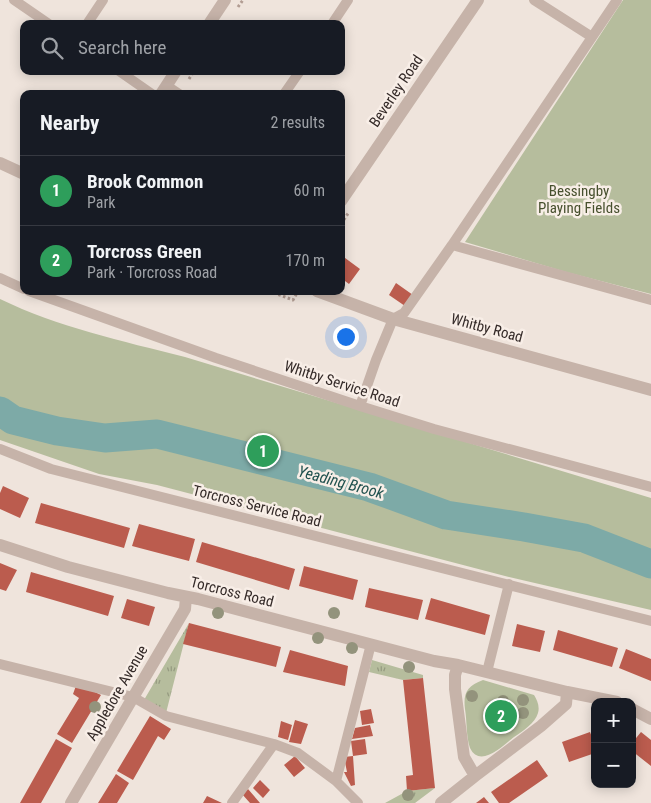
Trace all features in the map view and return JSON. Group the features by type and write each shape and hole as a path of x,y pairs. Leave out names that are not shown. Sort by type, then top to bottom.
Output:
{"street":[{"path":"212,20 225,0"},
{"name":"Beverley Road","path":"345,194 478,0"},
{"path":"164,90 173,75"},
{"path":"0,163 20,172"},
{"name":"Whitby Road","path":"328,295 393,319 651,390"},
{"name":"Torcross Road","path":"0,544 68,567 434,660 458,664 597,698"},
{"name":"Appledore Avenue","path":"71,803 185,609 186,597"},
{"path":"458,664 455,675 455,689 464,757 474,776"},
{"path":"440,803 541,726 566,704 567,692"},
{"path":"636,711 651,719"}],"lane":[{"path":"14,0 43,20"},
{"path":"90,20 103,0"},
{"path":"335,20 348,0"},
{"path":"534,0 592,37"},
{"path":"360,406 393,319 404,313 452,245 617,0"},
{"path":"125,75 146,90"},
{"path":"287,90 297,75"},
{"path":"452,245 651,300"},
{"path":"0,278 20,287"},
{"name":"Whitby Service Road","path":"40,295 216,358 360,406 434,429 651,487"},
{"name":"Torcross Service Road","path":"0,449 51,469 651,621"},
{"path":"487,672 508,584"},
{"path":"336,781 371,644"},
{"path":"0,664 133,697 166,716 274,744 298,753 336,781 358,803"},
{"path":"232,803 274,744"}],"path":[{"path":"280,295 293,300 296,295"}],"green space":[{"name":"Bessingby Playing Fields","path":"623,0 651,0 651,294 566,272 465,242"},
{"path":"0,299 67,325 185,357 651,498 651,610 505,576 157,485 99,474 0,440"},
{"path":"189,623 166,713 144,700"},
{"path":"372,660 423,675 423,678 403,680 369,672"},
{"path":"483,680 534,695 539,708 534,720 525,729 498,750 486,756 480,756 474,754 470,748 467,734 465,699 467,691 473,685"},
{"path":"435,788 415,803 385,803 407,791"}],"building":[{"path":"345,258 360,269 349,284 345,281"},
{"path":"396,283 413,295 405,306 389,295"},
{"path":"3,486 29,498 20,518 0,509 0,493"},
{"path":"41,503 130,528 124,548 35,523"},
{"path":"139,524 195,539 189,561 132,546"},
{"path":"202,542 295,569 289,590 196,562"},
{"path":"0,563 17,570 6,591 0,589"},
{"path":"304,566 358,580 353,600 299,586"},
{"path":"31,572 114,596 108,616 26,592"},
{"path":"369,588 423,600 418,620 365,607"},
{"path":"431,598 490,615 485,635 425,619"},
{"path":"127,599 155,607 149,626 121,618"},
{"path":"189,623 281,647 276,667 183,644"},
{"path":"517,624 545,631 540,652 512,646"},
{"path":"558,630 618,648 612,667 553,650"},
{"path":"626,649 651,659 651,681 619,668"},
{"path":"290,650 348,666 345,686 283,672"},
{"path":"423,678 435,788 407,791 406,776 413,775 403,680"},
{"path":"77,683 101,695 72,743 57,734 79,698 73,694"},
{"path":"371,709 374,723 362,725 360,711"},
{"path":"150,716 171,729 164,740 158,736 133,780 117,771"},
{"path":"295,720 308,724 301,744 289,742"},
{"path":"281,721 292,725 288,740 278,737"},
{"path":"370,725 373,736 352,739 355,728"},
{"path":"590,732 591,754 569,762 562,742"},
{"path":"641,732 651,740 651,766 636,754 636,738"},
{"path":"56,739 72,748 41,803 20,803"},
{"path":"365,739 367,754 353,756 351,741"},
{"path":"295,756 305,768 294,777 284,765"},
{"path":"353,756 355,785 351,786 344,772 347,772 344,757"},
{"path":"537,760 548,776 509,803 499,803 491,792"},
{"path":"116,774 129,783 117,803 98,803"},
{"path":"260,780 270,790 263,798 253,788"},
{"path":"248,789 260,803 250,803 242,794"},
{"path":"207,796 222,803 203,803"},
{"path":"484,797 489,803 476,803"}],"waterway":[{"name":"Yeading Brook","path":"0,411 13,420 57,431 105,438 157,434 369,487 446,515 584,538 651,564"}],"place":[{"name":"Brook Common","path":"263,451"},
{"name":"Torcross Green","path":"501,716"}]}
